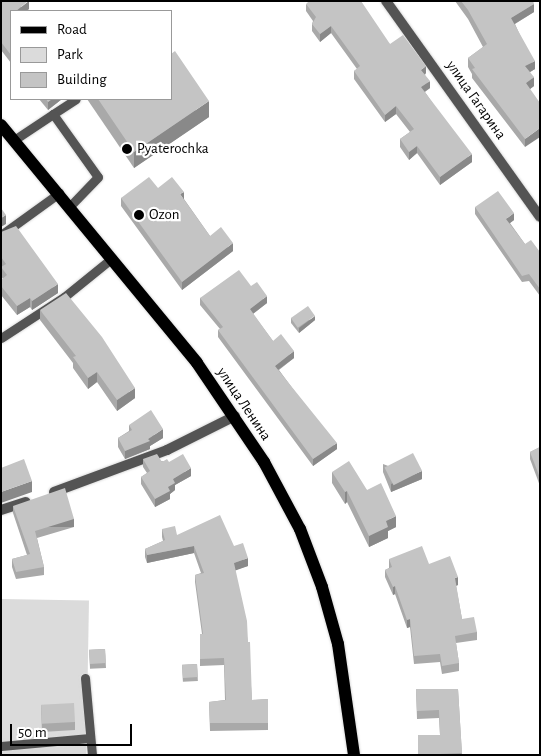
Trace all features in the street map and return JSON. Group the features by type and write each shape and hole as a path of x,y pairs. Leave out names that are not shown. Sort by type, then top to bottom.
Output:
{"main road":[{"name":"улица Ленина","path":"1,125 70,206 197,363 235,416 300,529 322,587 339,652 354,755"}],"street":[{"name":"улица Гагарина","path":"386,1 540,217"},
{"path":"1,510 167,450 235,416"}],"lane":[{"path":"14,140 74,100"},
{"path":"53,114 98,177 70,206"},
{"path":"1,235 58,193"},
{"path":"1,338 64,297 112,258"},
{"path":"85,678 92,755"},
{"path":"1,746 90,738"}],"green space":[{"path":"1,599 89,601 86,755 1,755"}],"building":[{"path":"1,1 28,1 17,10 10,10 10,54 1,42"},
{"path":"309,1 361,1 390,44 403,35 426,66 421,70 430,81 421,87 472,154 440,177 417,146 409,152 400,139 414,129 396,106 385,115 354,71 360,66 331,26 320,34 312,24 316,17 306,4"},
{"path":"461,1 533,1 534,4 511,18 535,61 525,66 534,77 526,83 540,103 540,128 525,139 472,69 475,68 468,58 487,44"},
{"path":"175,51 209,101 134,152 99,100 172,100 172,53"},
{"path":"149,177 158,188 172,177 184,192 180,194 210,236 221,227 233,243 182,282 121,198"},
{"path":"498,191 514,213 506,219 525,244 531,240 540,252 540,289 529,274 522,276 475,207"},
{"path":"1,208 6,215 1,218"},
{"path":"16,226 58,284 32,301 30,298 17,306 1,286 1,280 7,275 1,267 6,264 1,257 1,232"},
{"path":"239,270 251,286 257,282 267,296 250,309 273,341 281,334 294,351 275,366 337,443 313,459 218,330 223,327 200,298"},
{"path":"66,293 102,337 135,388 117,400 97,372 88,378 73,357 76,356 40,310"},
{"path":"308,306 315,316 298,328 291,318"},
{"path":"151,410 163,429 148,439 150,441 125,451 118,438 132,430 129,425"},
{"path":"540,447 540,478 530,452"},
{"path":"413,453 422,471 394,485 384,468"},
{"path":"157,454 162,462 167,459 169,462 183,454 191,468 173,479 175,483 168,487 170,491 155,499 141,477 150,471 143,459"},
{"path":"24,459 32,481 1,492 1,468"},
{"path":"349,461 367,490 381,483 396,516 386,521 388,527 369,536 347,491 345,492 332,472"},
{"path":"65,488 74,519 35,531 44,567 16,572 12,559 30,554 13,506"},
{"path":"220,515 234,546 243,543 248,558 234,563 247,621 248,642 250,642 252,700 268,699 268,723 210,723 209,702 226,700 224,658 200,659 200,634 203,634 195,575 204,573 194,546 147,555 145,549 165,540 162,529 175,526 177,535"},
{"path":"422,546 429,564 450,556 458,577 455,578 462,619 474,617 477,632 455,636 459,663 442,666 440,654 414,656 410,619 407,620 395,586 393,587 385,570 392,567 389,559"},
{"path":"105,649 106,663 90,664 89,650"},
{"path":"197,664 198,677 183,678 182,665"},
{"path":"416,689 458,689 462,753 418,755 418,735 440,735 439,710 417,711"},
{"path":"74,703 75,722 42,724 41,705"}],"place":[{"name":"Pyaterochka","path":"127,149"},
{"name":"Ozon","path":"139,215"}]}
